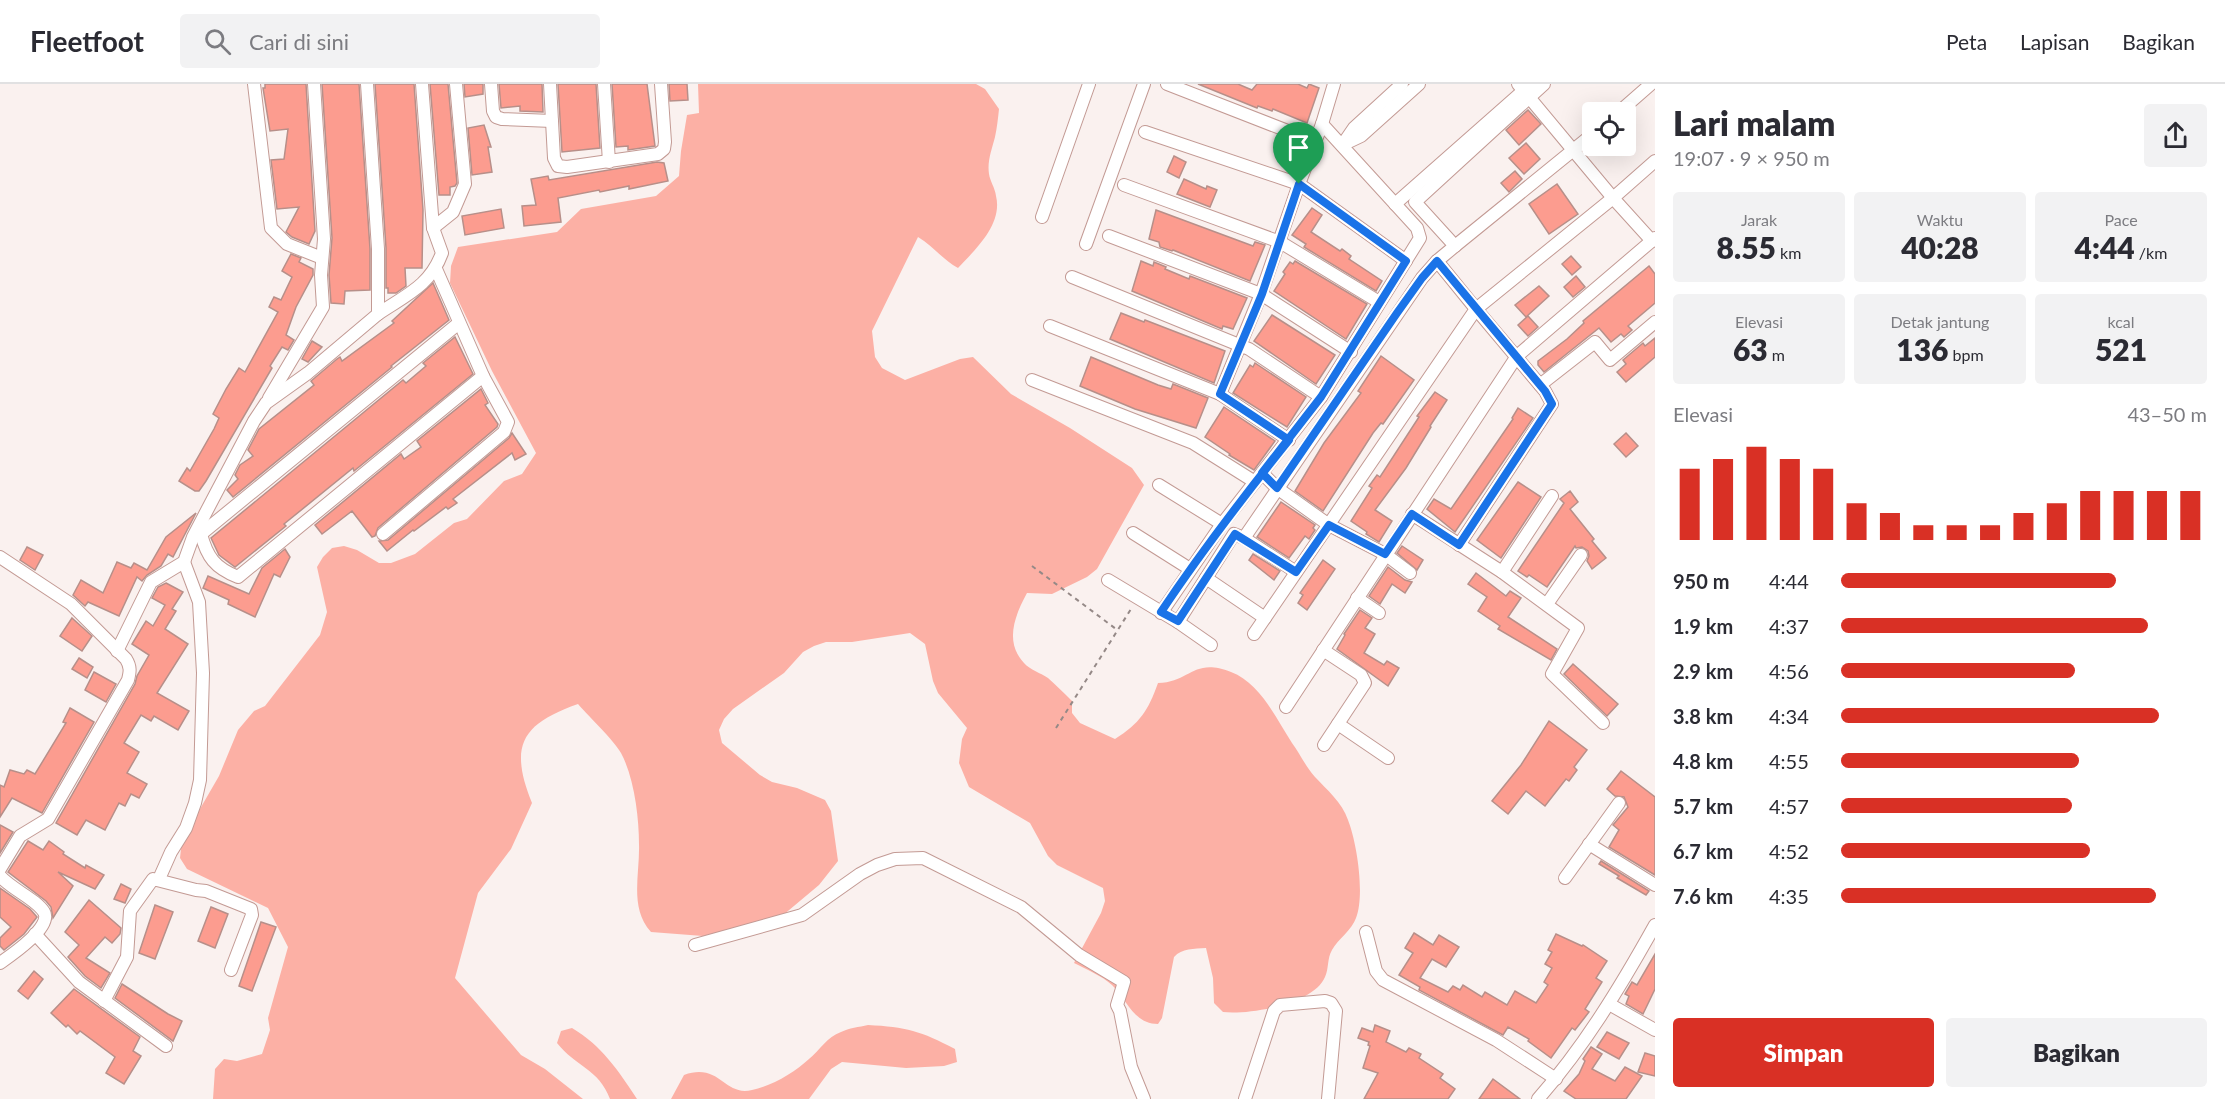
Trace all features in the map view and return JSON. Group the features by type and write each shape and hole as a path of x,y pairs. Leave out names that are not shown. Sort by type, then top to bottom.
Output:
{"street":[{"path":"254,84 271,228 287,244 322,258"},
{"path":"117,651 151,582 184,562 254,421 323,307 321,275 324,239 314,84"},
{"path":"367,84 378,249 378,314"},
{"path":"266,403 308,373 378,314 426,281 436,269 442,253 433,228 422,84"},
{"path":"433,228 453,212 465,184 456,84"},
{"path":"491,84 493,111 496,117 552,121"},
{"path":"549,84 554,159 558,166 567,167 658,154 664,149 661,84"},
{"path":"604,84 609,162"},
{"path":"1042,217 1089,84"},
{"path":"1086,244 1144,84"},
{"path":"1167,84 1316,142"},
{"path":"1395,204 1525,89 1544,84"},
{"path":"1630,102 1651,84"},
{"path":"1220,394 1262,294 1299,184 1316,142 1322,124 1329,85"},
{"path":"1342,145 1361,136 1410,86"},
{"path":"1286,707 1517,356 1654,240 1613,198 1525,89"},
{"path":"1455,246 1415,202 1525,89"},
{"path":"1161,612 1222,524 1321,397 1420,238 1417,228 1322,124"},
{"path":"1145,132 1299,184 1406,261"},
{"path":"1244,538 1403,304 1437,261 1582,144"},
{"path":"1254,634 1476,309 1655,161"},
{"path":"1124,185 1280,242 1379,302"},
{"path":"1109,236 1262,294 1351,352"},
{"path":"1437,261 1550,397 1552,404 1459,545"},
{"path":"383,534 504,432 508,426 483,376 436,269"},
{"path":"1072,277 1241,345 1321,397"},
{"path":"1540,385 1594,342 1610,360 1655,321"},
{"path":"197,536 459,323"},
{"path":"1050,326 1220,394 1289,440"},
{"path":"197,536 213,563 224,572 238,577 483,376"},
{"path":"1032,380 1193,442 1277,488 1329,525 1385,554 1410,573"},
{"path":"1159,485 1222,524"},
{"path":"1502,572 1552,496"},
{"path":"1412,514 1502,572 1578,628 1552,674 1602,723"},
{"path":"1133,533 1190,569"},
{"path":"1178,621 1234,534 1244,538 1296,572"},
{"path":"1547,604 1581,555"},
{"path":"0,557 70,604 130,665 128,680 48,819 20,836 0,869"},
{"path":"159,879 171,852 186,828 195,804 200,780 203,673 199,602 184,562"},
{"path":"1206,578 1265,618"},
{"path":"1108,580 1178,621 1211,645"},
{"path":"1357,598 1379,613"},
{"path":"1323,650 1355,670 1365,680 1365,686 1324,745"},
{"path":"1338,724 1388,758"},
{"path":"1564,878 1619,803"},
{"path":"1589,844 1655,885"},
{"path":"695,945 802,915 860,874 877,865 895,859 923,858 1021,907 1080,955 1124,982 1117,1005 1131,1067 1144,1099"},
{"path":"0,876 44,912 45,921 18,951 0,963"},
{"path":"104,1001 127,957 130,911 153,879 206,891 251,909 252,915 231,970"},
{"path":"1538,1099 1556,1079 1609,1004 1651,940 1655,925"},
{"path":"1366,932 1376,970 1383,980 1496,1040 1556,1079"},
{"path":"35,934 75,978 166,1046"},
{"path":"1245,1099 1274,1011 1280,1005 1325,1002 1331,1003 1336,1011 1328,1099"},
{"path":"1609,1004 1655,1030"}],"path":[{"path":"1032,566 1116,629"},
{"path":"1056,728 1116,629 1138,599"}],"shaded area":[{"path":"698,84 976,84 985,89 999,109 989,164 989,174 997,206 992,226 979,245 958,268 918,237 872,331 875,357 882,368 905,380 960,359 973,357 1011,394 1132,468 1144,485 1097,569 1087,577 1052,594 1027,593 1014,628 1014,646 1018,655 1026,665 1048,678 1072,701 1072,713 1080,723 1115,739 1142,716 1158,683 1169,682 1208,667 1231,672 1251,684 1266,702 1309,769 1334,797 1345,814 1351,830 1359,869 1360,896 1356,918 1332,950 1325,977 1319,986 1295,1001 1248,1012 1223,1012 1214,1003 1213,978 1206,948 1184,950 1174,957 1162,1018 1158,1024 1143,1020 1137,1016 1112,985 1074,963 1101,913 1105,901 1103,888 1057,865 1048,856 1030,823 969,787 959,763 962,739 967,728 938,693 925,644 910,633 852,642 826,642 803,652 784,673 733,709 724,719 719,730 722,743 760,775 772,782 797,788 825,800 831,811 838,861 819,885 782,916 703,936 651,932 644,922 638,901 637,810 626,763 621,753 578,704 544,720 532,729 525,740 521,752 521,766 532,803 511,849 478,893 455,978 521,1055 545,1069 583,1099 213,1099 215,1069 224,1059 237,1061 262,1054 270,1030 268,1018 288,947 268,908 187,869 180,858 182,840 219,776 238,730 254,711 265,706 320,635 327,612 317,567 332,548 344,546 357,550 379,563 391,563 415,554 454,523 467,519 504,481 522,474 536,453 492,371 450,283 451,266 458,247 557,232 581,209 656,196 679,176 687,115 699,113"},
{"path":"868,1025 913,1031 932,1038 955,1049 957,1062 944,1066 906,1068 842,1062 831,1069 809,1099 671,1099 684,1075 696,1072 714,1076 735,1089 743,1091 767,1085 797,1069 836,1034"},
{"path":"572,1028 601,1051 637,1099 610,1099 600,1081 564,1051 557,1043 561,1031"}],"building":[{"path":"265,84 306,84 315,231 309,244 286,232 299,207 277,209 271,160 284,159 288,129 270,131 263,88"},
{"path":"322,84 359,84 370,249 370,290 345,291 344,304 331,303 329,275 332,238"},
{"path":"375,84 414,84 423,210 422,268 405,268 406,286 396,293 388,293 388,288 386,288 386,248"},
{"path":"430,84 448,84 457,183 450,187 450,195 439,195"},
{"path":"464,84 483,84 483,94 465,97"},
{"path":"499,84 542,84 543,112 520,111 520,106 501,108"},
{"path":"558,84 596,84 600,148 562,152"},
{"path":"612,84 647,84 655,146 628,150 628,146 616,147"},
{"path":"669,84 687,84 688,100 670,101"},
{"path":"1198,84 1238,84 1252,90 1257,84 1298,84 1307,88 1309,84 1319,88 1307,123 1273,109 1272,111 1258,106 1257,108"},
{"path":"1528,110 1541,124 1519,145 1506,130"},
{"path":"484,125 491,147 488,147 492,172 472,175 468,128"},
{"path":"1526,143 1540,159 1524,174 1509,158"},
{"path":"1174,156 1186,162 1179,178 1167,172"},
{"path":"657,162 664,163 668,181 629,189 629,186 558,198 561,222 524,226 522,206 536,205 531,179 548,176 549,180"},
{"path":"1515,171 1522,179 1509,192 1501,183"},
{"path":"1184,179 1206,189 1207,186 1217,190 1210,207 1177,194"},
{"path":"1557,184 1578,214 1549,234 1529,204"},
{"path":"1312,208 1322,215 1311,232 1340,251 1342,249 1351,256 1349,259 1382,281 1376,291 1304,247 1306,244 1292,235"},
{"path":"501,209 504,228 465,235 462,216"},
{"path":"1156,210 1253,246 1255,242 1265,245 1250,281 1160,247 1159,242 1149,239"},
{"path":"291,254 301,258 299,262 313,269 313,275 296,307 286,335 294,340 288,350 282,347 206,481 199,491 195,491 179,481 187,468 190,471 214,429 219,418 213,414 226,389 239,368 245,372 278,312 269,307 274,297 281,300 292,277 282,271"},
{"path":"1571,256 1581,267 1572,275 1562,264"},
{"path":"1141,261 1153,266 1154,262 1189,279 1190,276 1247,298 1233,329 1223,326 1222,329 1132,291"},
{"path":"1295,261 1367,304 1346,339 1274,291 1290,262 1293,264"},
{"path":"1649,266 1655,274 1655,303 1628,326 1632,330 1624,337 1621,334 1611,342 1599,328 1544,372 1538,365 1538,361 1567,339 1584,323 1583,321"},
{"path":"1576,276 1585,287 1573,297 1564,287"},
{"path":"433,283 449,320 233,497 227,490 238,479 235,475 240,465 253,456 248,450 259,429 314,385 311,381 337,359 340,357 342,361 394,323 392,321"},
{"path":"1539,286 1549,296 1526,317 1515,305"},
{"path":"1121,313 1225,351 1214,383 1110,339"},
{"path":"1272,315 1335,355 1316,384 1254,341"},
{"path":"1528,316 1538,327 1528,336 1518,325"},
{"path":"455,337 473,374 354,471 353,468 235,567 219,555 211,538 403,380 406,383 426,366 423,363"},
{"path":"1655,338 1655,357 1626,382 1617,372 1626,364 1623,360 1643,343 1645,346"},
{"path":"312,341 322,347 308,362 302,359"},
{"path":"1381,356 1414,380 1383,424 1381,423 1373,433 1323,511 1295,491 1324,443 1361,393 1358,391"},
{"path":"1091,357 1158,385 1171,389 1173,384 1208,398 1196,428 1135,409 1080,386"},
{"path":"1255,363 1306,397 1287,427 1233,393 1250,365 1253,367"},
{"path":"481,389 488,403 485,405 498,424 497,427 378,528 375,536 372,537 352,511 322,534 315,525 401,454 404,459 421,447 417,441"},
{"path":"1435,392 1447,400 1406,468 1375,510 1392,521 1379,542 1351,521 1372,488 1369,486 1377,475 1380,477 1419,417 1417,416"},
{"path":"1224,407 1275,441 1254,470 1205,437"},
{"path":"1518,408 1533,418 1455,532 1427,509 1434,499 1451,509 1513,419"},
{"path":"512,433 526,454 515,460 512,453 453,499 457,503 448,509 446,507 387,551 379,541 388,540 509,438"},
{"path":"1626,433 1638,446 1626,457 1614,444"},
{"path":"1518,482 1541,497 1501,558 1477,540"},
{"path":"1570,491 1578,502 1570,509 1606,558 1592,569 1587,561 1588,551 1575,546 1547,587 1529,575 1527,577 1518,571 1564,503 1560,499"},
{"path":"1281,502 1315,525 1313,528 1315,530 1309,539 1305,536 1289,558 1257,537"},
{"path":"196,513 173,557 168,554 161,566 142,581 137,577 119,616 88,602 85,606 73,595 81,580 103,593 117,562 131,568 134,563 147,570 166,537"},
{"path":"1402,546 1423,560 1417,570 1397,553"},
{"path":"27,547 43,555 35,570 20,560"},
{"path":"285,549 290,557 280,577 274,574 255,617 228,604 229,600 203,588 208,576 249,594 262,568"},
{"path":"1253,554 1280,571 1274,580 1249,560"},
{"path":"1323,560 1335,569 1307,610 1298,603 1303,595 1300,593"},
{"path":"1388,567 1405,580 1412,582 1405,593 1392,584 1380,604 1369,596"},
{"path":"1476,573 1506,596 1510,591 1521,598 1508,617 1557,649 1551,660 1498,629 1500,626 1478,611 1487,597 1468,584"},
{"path":"166,583 183,592 172,609 176,611 165,629 188,644 157,693 189,711 178,730 154,716 151,721 141,715 124,743 139,752 127,773 147,784 139,798 131,794 125,806 119,803 105,830 86,820 77,835 56,823 149,655 132,644 146,621 153,626 165,605 152,598 158,587"},
{"path":"1360,610 1372,618 1365,628 1375,634 1364,653 1384,665 1387,661 1399,668 1388,686 1337,649"},
{"path":"72,618 92,636 82,651 60,636"},
{"path":"79,658 93,667 87,678 72,669"},
{"path":"1573,664 1618,704 1607,716 1564,674"},
{"path":"94,672 116,684 106,702 85,690"},
{"path":"70,708 94,722 42,813 12,798 0,817 0,785 4,787 10,770 24,774 27,770 35,774 66,723 63,722"},
{"path":"1549,721 1587,750 1574,767 1577,770 1569,781 1566,779 1545,806 1526,791 1508,814 1492,801 1521,765"},
{"path":"1621,771 1655,797 1655,875 1609,847 1619,830 1613,825 1628,807 1624,797 1615,796 1607,789"},
{"path":"0,825 13,832 0,853"},
{"path":"28,841 43,850 49,841 64,852 63,854 85,868 86,865 104,875 95,889 58,872 73,886 53,918 51,907 46,901 8,872"},
{"path":"1601,861 1649,891 1646,895 1617,878 1619,876 1599,864"},
{"path":"121,884 131,889 125,903 114,899"},
{"path":"0,888 30,909 37,917 24,934 4,950 0,946 0,938 11,927 0,917"},
{"path":"89,900 121,928 120,934 112,943 105,937 86,958 110,973 101,988 85,976 68,957 79,945 65,932"},
{"path":"155,905 173,912 155,959 139,953"},
{"path":"211,907 228,914 215,948 198,941"},
{"path":"261,922 276,927 252,991 239,986"},
{"path":"1414,933 1433,945 1439,935 1459,947 1446,967 1432,959 1420,978 1448,992 1453,986 1460,990 1463,985 1482,997 1485,992 1507,1005 1515,991 1536,1003 1548,985 1544,982 1552,968 1545,964 1552,952 1548,950 1556,934 1583,945 1607,961 1596,978 1602,982 1585,1009 1589,1012 1575,1030 1572,1028 1551,1058 1528,1041 1529,1039 1508,1027 1503,1035 1419,990 1420,987 1399,975 1413,953 1405,948"},
{"path":"1655,954 1655,989 1643,1014 1626,1004 1629,996 1625,994 1632,982 1637,985"},
{"path":"34,971 43,979 28,999 18,991"},
{"path":"122,984 182,1021 173,1041 115,998"},
{"path":"74,989 140,1037 133,1051 141,1056 124,1084 106,1073 115,1057 80,1031 77,1034 68,1025 66,1027 51,1013"},
{"path":"1375,1025 1390,1031 1386,1042 1406,1052 1409,1048 1421,1054 1419,1058 1443,1074 1440,1078 1455,1089 1448,1099 1364,1099 1378,1073 1363,1068 1370,1046 1369,1042 1358,1038 1362,1028 1373,1032"},
{"path":"1607,1032 1629,1043 1619,1059 1597,1047"},
{"path":"1591,1047 1602,1054 1592,1069 1615,1081 1625,1067 1642,1076 1626,1099 1576,1099 1564,1091 1579,1074 1585,1061 1583,1059"},
{"path":"1645,1053 1655,1056 1655,1076 1638,1072"},
{"path":"1493,1079 1520,1099 1479,1099"}],"route":[{"path":"1299,184 1262,294 1220,394 1289,440 1255,482 1222,524 1161,612 1178,621 1234,534 1244,538 1296,572 1329,525 1385,554 1412,514 1459,545 1552,404 1550,397 1437,261 1397,313 1277,488 1262,473 1289,440 1321,397 1406,261 1299,184"}]}
